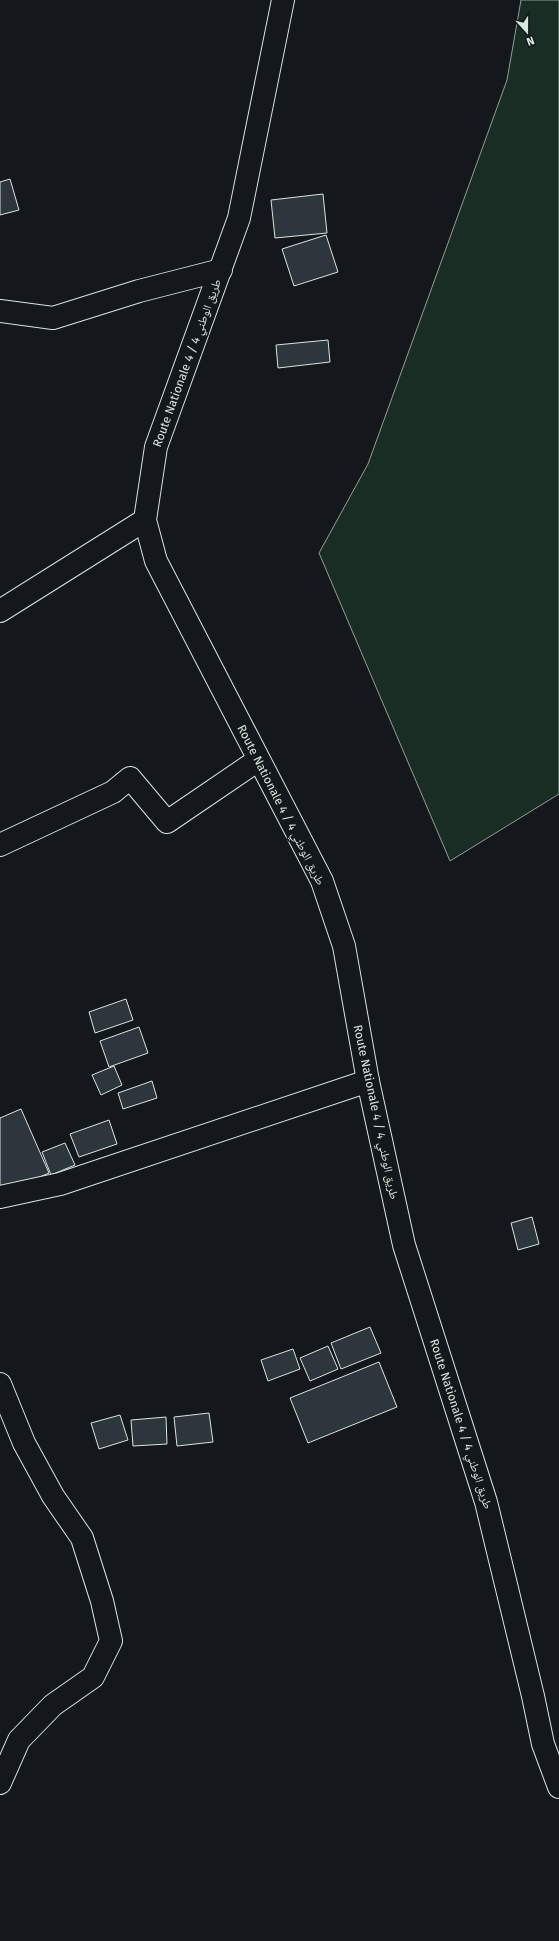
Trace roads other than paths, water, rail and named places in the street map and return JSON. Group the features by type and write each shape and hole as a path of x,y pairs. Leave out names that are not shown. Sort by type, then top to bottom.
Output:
{"main road":[{"name":"Route Nationale 4 / طريق الوطني 4","path":"283,0 239,218 156,447 145,520 156,561 322,881 341,938 368,1081 404,1245 486,1502 533,1696 542,1744 559,1787"},
{"path":"0,311 53,318 139,291 221,270"},
{"path":"0,611 145,520"},
{"path":"0,845 113,792 130,778 167,822 258,760"},
{"path":"0,1197 60,1184 368,1081"},
{"path":"0,1384 24,1443 53,1496 82,1538 102,1601 111,1641 93,1678 53,1705 19,1740 0,1783"}]}
